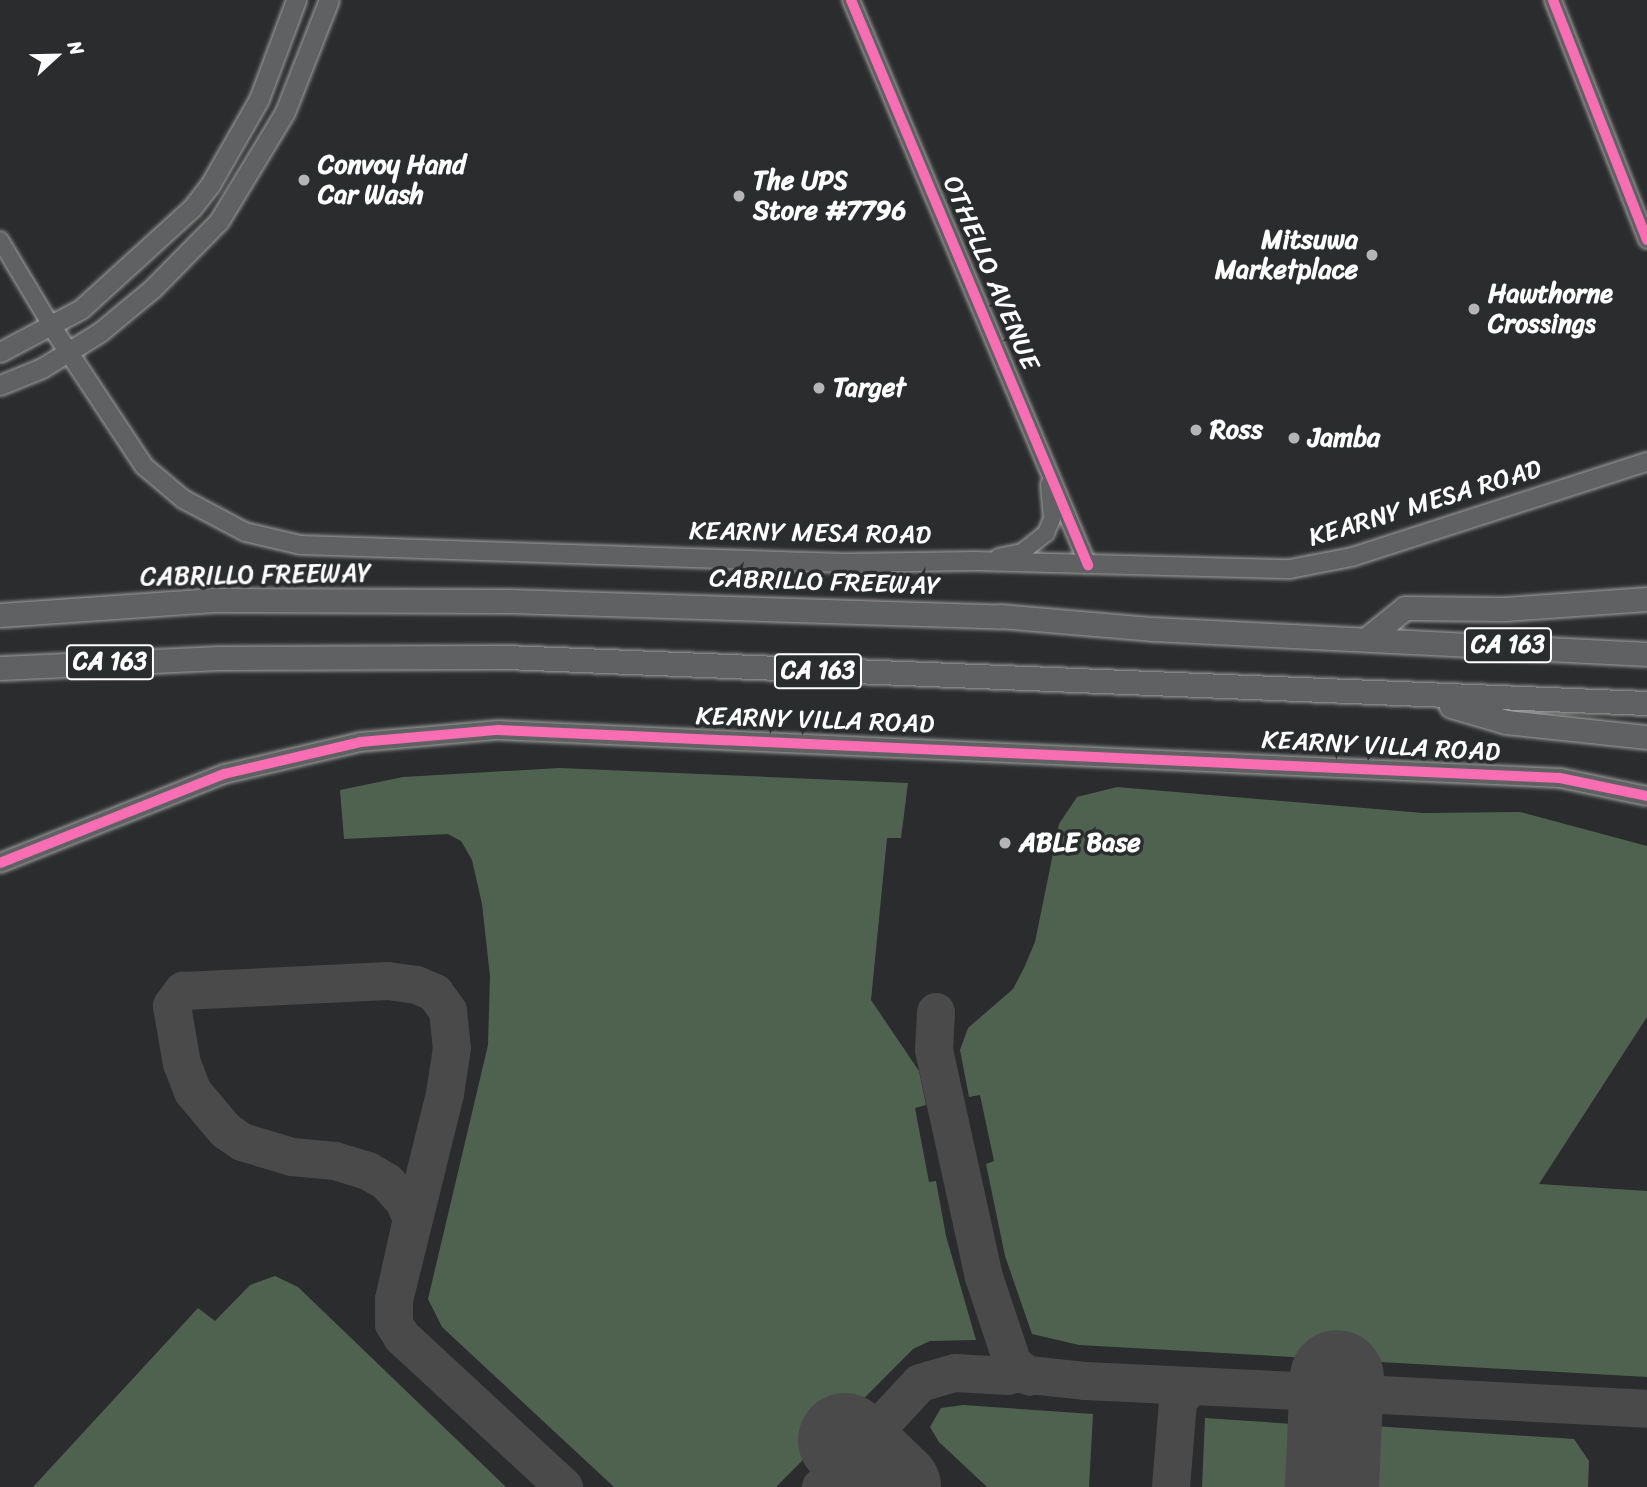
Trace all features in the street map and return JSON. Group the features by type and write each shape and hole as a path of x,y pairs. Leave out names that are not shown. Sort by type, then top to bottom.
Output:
{"highway":[{"path":"1369,637 1405,608 1505,609 1647,599"},
{"name":"CABRILLO FREEWAY","path":"0,615 214,600 510,601 1000,616 1153,629 1369,637 1647,654"},
{"name":"CA 163","path":"0,668 219,658 506,657 1417,697 1647,704"},
{"path":"1417,697 1506,722 1647,737"}],"main road":[{"path":"0,352 52,327 131,267 210,185 259,99 296,0"},
{"path":"0,385 68,352 151,290 234,201 285,112 329,0"},
{"name":"KEARNY MESA ROAD","path":"52,327 144,466 183,499 256,535 314,545 844,563 975,561 1290,569 1352,557 1647,462"},
{"name":"KEARNY VILLA ROAD","path":"0,863 225,774 360,742 498,730 1560,778 1647,796"}],"street":[{"name":"OTHELLO AVENUE","path":"851,0 1088,565"},
{"path":"1553,0 1647,240"},
{"path":"0,240 52,327"},
{"path":"975,561 1023,552 1046,533 1052,502 1042,450"}],"green space":[{"path":"560,768 908,783 901,838 887,838 871,1000 919,1071 926,1105 915,1108 929,1182 936,1181 946,1236 976,1340 930,1341 913,1349 776,1487 614,1487 442,1327 428,1299 488,1045 490,976 482,904 472,860 461,841 448,834 344,839 340,790 403,777"},
{"path":"1117,787 1423,813 1520,812 1647,846 1647,1017 1539,1184 1647,1191 1647,1377 1079,1345 1032,1334 1005,1256 986,1164 994,1161 980,1095 969,1097 960,1050 968,1028 1013,989 1024,968 1035,942 1059,824 1077,797"},
{"path":"275,1276 298,1287 506,1487 33,1487 198,1308 215,1321 250,1285"},
{"path":"963,1405 1093,1414 1089,1487 987,1487 939,1442 930,1427 941,1408"},
{"path":"1205,1418 1293,1424 1297,1434 1295,1487 1202,1487"},
{"path":"1373,1426 1574,1439 1589,1461 1588,1487 1367,1487"}],"taxiway":[{"path":"388,981 417,985 435,993 448,1011 452,1048 445,1094 394,1300 412,1219 404,1201 387,1182 368,1171 335,1161 292,1157 242,1142 226,1131 193,1092 182,1064 172,1006 183,991 388,981"},
{"path":"936,1012 934,1050 984,1277 1013,1364 1030,1377"},
{"path":"394,1300 394,1324 402,1337 564,1487"},
{"path":"821,1487 847,1467 867,1468 885,1479 872,1461 871,1436 920,1383 956,1373 1008,1376"},
{"path":"1010,1373 1085,1381 1319,1392 1330,1404 1335,1421"},
{"path":"1171,1487 1178,1401 1191,1386"},
{"path":"1335,1421 1348,1399 1363,1394 1647,1409"}],"runway":[{"path":"1332,1487 1337,1377"},
{"path":"845,1440 894,1487"}],"cycle path":[{"path":"851,0 1088,565"},
{"path":"1553,0 1647,240"},
{"path":"0,863 224,774 360,742 498,730 1560,778 1647,796"}],"place":[{"name":"Convoy Hand Car Wash","path":"304,180"},
{"name":"The UPS Store #7796","path":"739,196"},
{"name":"Mitsuwa Marketplace","path":"1372,255"},
{"name":"Hawthorne Crossings","path":"1474,309"},
{"name":"Target","path":"819,388"},
{"name":"Ross","path":"1196,430"},
{"name":"Jamba","path":"1294,438"},
{"name":"ABLE Base","path":"1005,843"}]}
